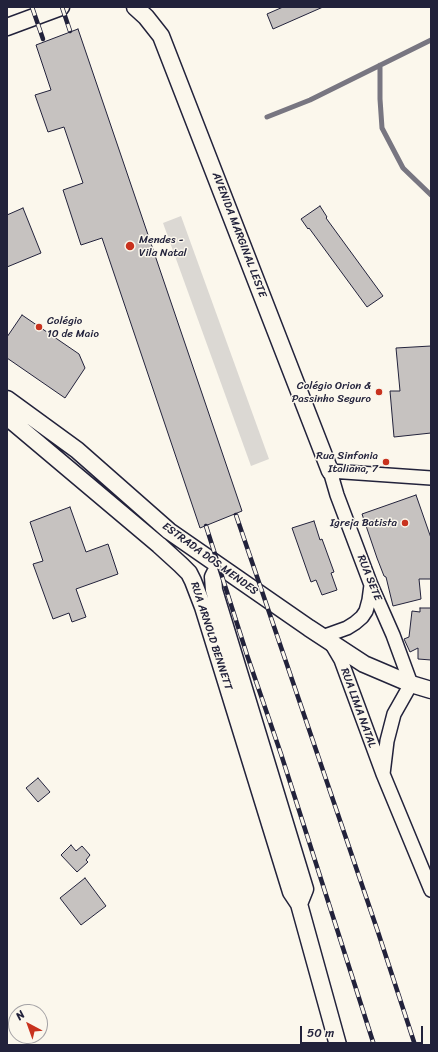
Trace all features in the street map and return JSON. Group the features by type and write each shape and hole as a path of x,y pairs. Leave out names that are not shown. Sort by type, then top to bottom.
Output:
{"street":[{"path":"7,27 61,7"},
{"name":"AVENIDA MARGINAL LESTE","path":"135,7 146,16 161,36 330,471"},
{"name":"ESTRADA DOS MENDES","path":"7,399 77,450 169,531 326,640 364,664 411,684 431,690"},
{"name":"RUA ARNOLD BENNETT","path":"7,417 159,545 189,573 203,607 291,892 300,904 338,1045"},
{"path":"330,471 431,478"},
{"name":"RUA SETE","path":"330,471 337,495 371,585 393,635 411,684"},
{"name":"RUA ARNOLD BENNETT","path":"222,568 215,573 213,577 214,590 305,889 300,904"},
{"path":"326,640 355,623 362,617 370,600 371,585"},
{"name":"RUA LIMA NATAL","path":"326,640 341,660 383,774 431,890"},
{"name":"RUA LIMA NATAL","path":"383,774 387,741 394,714 411,684"}],"shaded area":[{"path":"181,216 269,459 251,466 163,223"}],"building":[{"path":"283,7 323,7 273,29 267,14"},
{"path":"78,29 242,511 200,528 102,238 81,245 63,190 83,183 64,127 48,132 35,95 51,90 36,45"},
{"path":"320,206 327,217 326,218 383,296 367,307 301,219"},
{"path":"23,208 41,253 7,267 7,215"},
{"path":"22,315 79,354 85,368 65,398 7,358 7,337"},
{"path":"431,346 431,433 394,437 390,391 400,391 396,348"},
{"name":"Igreja Batista","path":"416,495 431,538 431,579 419,579 421,599 393,606 386,577 384,576 377,558 362,514"},
{"path":"70,507 86,552 108,544 118,574 76,589 86,617 72,622 69,613 53,619 33,564 43,561 30,522"},
{"path":"314,521 320,540 322,539 334,572 331,573 337,590 322,595 316,580 311,582 292,528"},
{"path":"420,608 431,608 431,660 418,659 418,648 410,652 404,639 409,637 412,611 420,612"},
{"path":"38,778 50,792 38,802 26,788"},
{"path":"71,845 76,851 82,846 90,855 86,860 88,862 77,872 61,855"},
{"path":"85,878 106,906 81,925 60,898"}],"waterway":[{"path":"267,117 310,100 431,40"},
{"path":"380,65 382,128 403,168 431,195"}],"railway":[{"path":"32,7 43,39"},
{"path":"62,7 70,31"},
{"path":"236,515 415,1045"},
{"path":"206,526 374,1045"}],"place":[{"name":"Mendes - Vila Natal","path":"130,246"},
{"name":"Colégio 10 de Maio","path":"39,327"},
{"name":"Colégio Orion & Passinho Seguro","path":"379,392"},
{"name":"Rua Sinfonia Italiana, 7","path":"386,462"},
{"name":"Igreja Batista","path":"405,523"}]}
